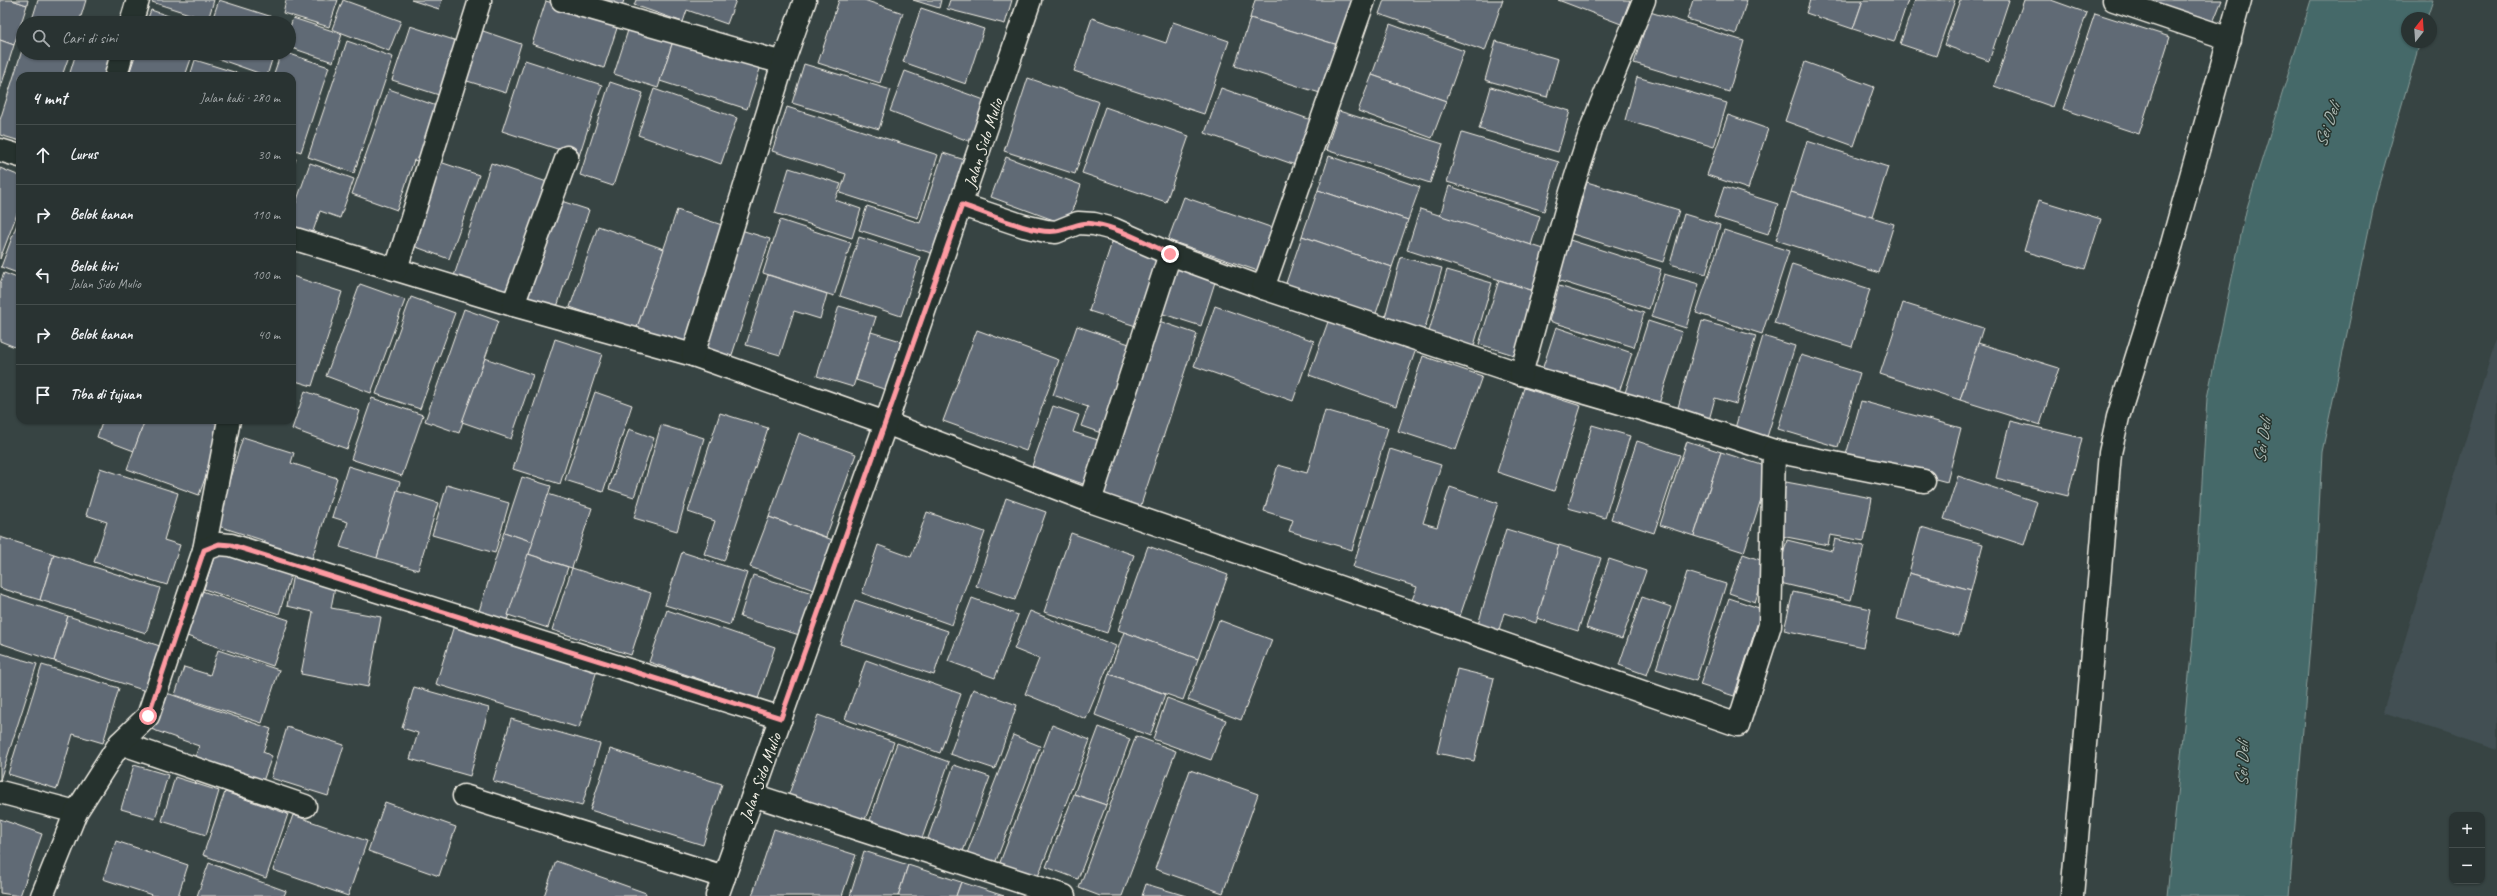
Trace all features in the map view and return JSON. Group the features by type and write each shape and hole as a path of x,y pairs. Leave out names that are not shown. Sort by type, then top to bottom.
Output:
{"street":[{"path":"133,16 138,0"},
{"path":"396,269 480,0"},
{"path":"562,0 783,63"},
{"path":"693,356 783,63 805,0"},
{"name":"Jalan Sido Mulio","path":"721,886 886,423 962,205 1030,0"},
{"path":"1263,288 1364,0"},
{"path":"1521,374 1571,192 1590,131 1644,0"},
{"path":"2114,0 2230,39"},
{"path":"2072,896 2110,453 2118,416 2172,244 2240,0"},
{"path":"117,72 120,60"},
{"path":"0,150 16,155"},
{"path":"513,305 567,157"},
{"path":"962,205 1024,226 1046,231 1056,232 1078,223 1094,224 1113,229 1170,254 1263,288 1521,374 1774,451 1924,481"},
{"path":"296,239 513,305 693,356 886,423 1090,501 1738,725 1770,625 1774,451"},
{"path":"1090,501 1170,254"},
{"path":"42,896 76,812 120,743 148,716 204,550 228,424"},
{"path":"204,550 219,544 231,545 781,718"},
{"path":"120,743 305,806"},
{"path":"0,792 76,812"},
{"path":"753,795 1064,896"},
{"path":"464,796 721,886"}],"shaded area":[{"path":"2497,336 2497,750 2383,712"}],"water":[{"name":"Sei Deli","path":"2311,0 2433,0 2429,12 2401,12 2401,48 2418,48 2377,191 2322,452 2315,586 2289,896 2167,896 2193,635 2207,398 2246,211"}],"building":[{"path":"0,0 12,0 27,5 23,16 16,16 16,39 14,45 0,40"},
{"path":"12,0 28,0 27,5"},
{"path":"38,0 86,0 81,16 33,16"},
{"path":"152,0 214,0 209,16 196,16 152,2"},
{"path":"219,0 269,16 213,16"},
{"path":"286,0 338,0 329,27 283,13"},
{"path":"343,0 401,21 389,51 332,29"},
{"path":"411,0 442,0 439,9"},
{"path":"605,0 624,0 622,6"},
{"path":"636,0 736,0 727,24 687,10 683,22 634,5"},
{"path":"839,0 864,0 903,13 880,83 818,63"},
{"path":"913,0 941,0 939,8"},
{"path":"950,0 1012,0 1005,24 947,9"},
{"path":"1255,0 1352,0 1338,45 1250,18"},
{"path":"1384,0 1503,0 1485,51 1379,14"},
{"path":"1558,0 1630,0 1621,24"},
{"path":"1693,0 1747,0 1736,34 1687,19"},
{"path":"1810,0 1863,0 1853,29 1806,13"},
{"path":"1863,0 1908,0 1894,42 1853,29"},
{"path":"1915,0 1955,0 1936,56 1900,44"},
{"path":"1960,0 2009,0 1989,61 1944,45"},
{"path":"2024,0 2051,0 2087,13 2053,107 1994,86"},
{"path":"2135,0 2222,0 2210,30"},
{"path":"546,1 618,25 604,68 532,44"},
{"path":"921,8 984,29 966,84 903,62"},
{"path":"151,10 169,16 149,16"},
{"path":"1650,12 1744,41 1729,92 1634,63"},
{"path":"2095,13 2170,37 2139,134 2063,109"},
{"path":"1092,18 1166,43 1173,22 1229,41 1204,114 1074,71"},
{"path":"1250,18 1338,45 1323,94 1235,66"},
{"path":"296,19 342,34 333,62 296,49"},
{"path":"630,24 674,38 658,88 614,74"},
{"path":"1390,24 1464,51 1446,101 1372,75"},
{"path":"410,26 457,41 439,95 392,80"},
{"path":"480,30 521,44 506,93 464,80"},
{"path":"674,38 761,66 747,109 660,81"},
{"path":"0,40 14,45 0,90"},
{"path":"347,41 393,57 354,173 308,157"},
{"path":"1496,41 1558,59 1547,97 1485,80"},
{"path":"296,56 329,67 301,152 296,150 296,72 274,72 279,60 296,60"},
{"path":"19,60 68,60 63,72 16,72 16,140 0,135 0,120"},
{"path":"74,60 116,60 112,72 70,72"},
{"path":"134,60 191,60 186,72 130,71"},
{"path":"195,60 234,72 191,72"},
{"path":"222,60 272,60 268,72 256,72"},
{"path":"525,60 602,85 579,156 502,131"},
{"path":"1805,62 1874,87 1854,146 1785,121"},
{"path":"804,64 891,90 879,129 792,103"},
{"path":"905,71 987,101 971,142 890,111"},
{"path":"1372,75 1446,101 1432,138 1358,111"},
{"path":"1637,77 1727,103 1714,147 1625,120"},
{"path":"1028,78 1099,102 1075,174 1004,151"},
{"path":"610,82 643,93 613,186 580,175"},
{"path":"1491,87 1570,111 1558,152 1479,129"},
{"path":"1221,88 1317,122 1301,167 1205,133"},
{"path":"389,89 445,109 426,164 414,160 397,210 352,194"},
{"path":"654,89 737,118 721,164 638,135"},
{"path":"787,107 938,155 918,218 840,193 846,174 772,151"},
{"path":"1105,107 1189,136 1166,202 1082,173"},
{"path":"1339,111 1443,144 1430,183 1326,150"},
{"path":"1728,115 1768,129 1748,189 1707,175"},
{"path":"1462,133 1559,162 1544,211 1447,182"},
{"path":"1807,141 1888,167 1872,217 1791,192"},
{"path":"943,153 968,161 937,255 859,230 867,206 920,223"},
{"path":"1329,156 1420,187 1408,220 1318,190"},
{"path":"1006,157 1081,185 1067,225 991,197"},
{"path":"437,161 479,175 449,259 408,244"},
{"path":"310,163 354,179 340,218 320,211 311,237 296,231 296,203"},
{"path":"491,163 547,182 509,297 453,279"},
{"path":"0,168 16,174 16,217 0,259"},
{"path":"789,168 841,184 835,200 861,209 852,238 775,213"},
{"path":"1587,182 1679,210 1663,262 1572,234"},
{"path":"1449,186 1540,216 1531,245 1440,216"},
{"path":"1724,187 1778,204 1768,234 1714,217"},
{"path":"1318,190 1408,220 1392,267 1302,236"},
{"path":"1791,192 1894,224 1879,273 1776,240"},
{"path":"1184,197 1273,228 1258,271 1168,240"},
{"path":"555,199 589,210 557,307 523,296"},
{"path":"2039,200 2101,219 2085,269 2024,251"},
{"path":"1420,209 1550,251 1537,292 1407,250"},
{"path":"677,210 728,227 687,347 636,330"},
{"path":"1684,214 1720,225 1706,274 1670,264"},
{"path":"780,220 851,243 834,296 763,273"},
{"path":"598,226 664,249 636,330 570,307"},
{"path":"16,227 16,273 1,267"},
{"path":"741,230 770,239 730,361 700,351"},
{"path":"1724,230 1789,251 1762,334 1696,313"},
{"path":"1302,236 1392,267 1374,319 1284,289"},
{"path":"859,237 920,257 901,316 840,296"},
{"path":"1570,240 1661,269 1649,309 1557,280"},
{"path":"1112,242 1162,258 1139,327 1089,311"},
{"path":"1401,257 1442,268 1424,332 1384,321"},
{"path":"1792,264 1870,289 1852,347 1774,323"},
{"path":"1171,266 1216,279 1201,326 1157,312"},
{"path":"1447,270 1492,283 1473,349 1428,335"},
{"path":"4,273 16,278 16,347 0,341 0,283"},
{"path":"1664,274 1699,284 1686,328 1651,317"},
{"path":"768,275 827,294 820,319 794,311 780,355 746,345"},
{"path":"296,277 342,292 312,386 296,381"},
{"path":"1499,280 1537,292 1517,356 1479,344"},
{"path":"360,284 405,300 371,393 326,376"},
{"path":"1559,286 1644,313 1634,347 1549,321"},
{"path":"411,297 455,313 420,409 376,394"},
{"path":"1903,303 1983,328 1960,400 1880,374"},
{"path":"839,306 876,317 853,387 817,376"},
{"path":"1215,306 1314,341 1293,401 1194,366"},
{"path":"464,309 498,321 459,433 425,421"},
{"path":"1153,319 1197,334 1139,511 1096,497"},
{"path":"1329,319 1416,349 1396,406 1309,375"},
{"path":"1648,321 1682,332 1658,407 1624,396"},
{"path":"1702,321 1756,336 1736,404 1715,398 1709,420 1677,411"},
{"path":"1077,326 1135,346 1104,434 1081,426 1088,407 1053,395"},
{"path":"1556,327 1632,353 1618,395 1542,370"},
{"path":"977,330 1059,360 1026,451 943,421"},
{"path":"871,332 901,341 887,390 856,380"},
{"path":"1763,336 1795,346 1767,437 1735,428"},
{"path":"555,339 602,354 560,484 513,469"},
{"path":"1978,343 2059,368 2040,425 1960,400"},
{"path":"1801,355 1860,373 1838,447 1778,429"},
{"path":"1423,356 1482,376 1456,450 1398,431"},
{"path":"485,358 533,375 511,439 462,422"},
{"path":"1524,388 1581,406 1554,491 1497,472"},
{"path":"305,391 360,411 347,449 292,429 294,424 296,424 296,417"},
{"path":"595,392 632,405 603,492 565,480"},
{"path":"372,398 423,415 402,476 351,459"},
{"path":"1861,401 1961,428 1947,482 1846,455"},
{"path":"1053,406 1079,415 1073,432 1101,441 1086,485 1032,466"},
{"path":"1325,410 1388,428 1352,550 1289,531 1293,520 1264,511 1278,465 1307,473"},
{"path":"720,413 768,428 724,561 704,554 715,521 688,512"},
{"path":"2010,421 2082,438 2068,496 1996,478"},
{"path":"102,424 144,424 134,451 97,437"},
{"path":"144,424 224,425 199,495 127,469"},
{"path":"661,425 704,438 677,531 634,518"},
{"path":"1592,425 1630,436 1605,518 1568,508"},
{"path":"629,429 654,438 634,497 609,489"},
{"path":"799,433 856,454 826,537 769,517"},
{"path":"243,437 294,453 291,463 337,478 311,562 264,548 265,541 215,525"},
{"path":"1637,441 1680,455 1654,533 1611,519"},
{"path":"1687,441 1721,452 1694,536 1660,525"},
{"path":"1390,449 1441,465 1423,523 1437,527 1450,487 1498,503 1460,616 1412,600 1417,587 1353,567"},
{"path":"1721,452 1771,468 1744,552 1694,536"},
{"path":"348,466 400,482 377,558 340,547 348,522 332,517"},
{"path":"100,468 178,493 164,540 180,545 167,585 94,562 107,522 86,515"},
{"path":"1958,476 2037,502 2024,545 1944,519"},
{"path":"522,477 551,486 533,542 504,532"},
{"path":"1786,482 1872,498 1864,541 1830,535 1828,545 1776,535"},
{"path":"447,485 509,503 495,553 432,535"},
{"path":"397,490 438,503 418,570 377,558"},
{"path":"548,494 592,508 572,568 528,554"},
{"path":"1006,498 1046,512 1015,600 976,586"},
{"path":"927,512 985,532 952,625 862,593 878,545 911,557"},
{"path":"769,517 841,543 822,593 750,567"},
{"path":"1921,527 1983,544 1971,590 1909,573"},
{"path":"1506,529 1559,545 1536,623 1504,613 1498,633 1477,628"},
{"path":"504,532 533,542 507,620 479,611"},
{"path":"1071,533 1134,555 1107,633 1044,612"},
{"path":"0,537 54,554 40,600 0,588"},
{"path":"1835,539 1864,546 1851,600 1776,582 1787,540 1832,551"},
{"path":"1559,545 1601,558 1578,631 1537,618"},
{"path":"1148,546 1228,575 1198,659 1118,630"},
{"path":"217,547 292,571 279,614 204,589"},
{"path":"682,552 747,573 730,625 665,605"},
{"path":"54,554 160,588 146,633 40,600"},
{"path":"528,554 568,567 548,628 508,615"},
{"path":"1743,554 1769,563 1755,602 1729,593"},
{"path":"1609,559 1646,571 1622,639 1586,628"},
{"path":"572,568 651,593 631,655 552,630"},
{"path":"1687,572 1726,584 1696,681 1656,669"},
{"path":"1909,573 1971,590 1959,636 1897,619"},
{"path":"293,574 336,582 331,608 381,617 368,687 301,674 313,612 287,606"},
{"path":"753,575 819,595 806,637 740,617"},
{"path":"199,590 289,620 273,666 184,635"},
{"path":"1793,592 1871,609 1863,647 1784,630"},
{"path":"0,594 68,616 54,661 0,643"},
{"path":"1642,597 1671,607 1647,675 1619,665"},
{"path":"972,598 1018,615 995,678 948,661"},
{"path":"1729,598 1762,609 1734,696 1700,685"},
{"path":"855,600 948,631 934,675 840,644"},
{"path":"667,610 775,647 758,699 649,662"},
{"path":"1030,611 1116,646 1086,719 1025,694 1039,659 1014,649"},
{"path":"68,616 163,647 149,692 54,661"},
{"path":"1219,620 1272,640 1241,720 1188,700"},
{"path":"455,622 598,667 579,728 436,684"},
{"path":"1124,632 1198,659 1183,700 1109,674"},
{"path":"218,650 279,670 262,723 175,695 184,667 210,675"},
{"path":"0,653 37,664 0,780"},
{"path":"866,660 961,694 940,753 845,719"},
{"path":"42,665 119,688 103,743 73,734 57,789 8,774"},
{"path":"1457,669 1494,678 1474,761 1437,753"},
{"path":"1109,674 1165,694 1150,736 1095,715"},
{"path":"414,687 489,708 470,776 410,759 418,733 402,728"},
{"path":"973,689 1017,705 995,769 950,754"},
{"path":"161,691 271,729 263,752 272,756 262,784 194,760 199,746 148,728"},
{"path":"1167,698 1226,720 1211,760 1153,739"},
{"path":"818,715 894,742 863,825 787,799"},
{"path":"511,719 600,744 582,806 493,781"},
{"path":"1052,725 1090,740 1037,879 999,865"},
{"path":"287,727 344,745 328,796 271,778"},
{"path":"1099,727 1130,739 1106,805 1074,794"},
{"path":"1013,735 1040,746 994,866 966,856"},
{"path":"1136,736 1176,751 1122,896 1100,896 1079,888"},
{"path":"897,743 949,762 920,844 868,826"},
{"path":"610,749 722,784 703,845 590,810"},
{"path":"134,765 168,775 155,819 121,809"},
{"path":"954,765 990,777 962,854 927,841"},
{"path":"1190,770 1258,794 1223,893 1155,869"},
{"path":"175,777 219,791 206,835 162,821"},
{"path":"225,792 288,814 266,878 203,855"},
{"path":"1074,794 1106,805 1078,879 1046,867"},
{"path":"385,802 456,827 439,876 368,851"},
{"path":"293,815 367,841 348,896 273,870"},
{"path":"0,819 42,834 20,896 0,893"},
{"path":"774,829 856,855 842,896 752,896"},
{"path":"116,841 188,865 178,896 155,896 103,879"},
{"path":"864,851 908,865 898,896 850,896"},
{"path":"556,861 646,893 645,896 544,896"},
{"path":"209,863 286,891 284,896 197,896"},
{"path":"908,865 961,882 956,896 898,896"},
{"path":"961,882 1004,896 956,896"},
{"path":"1146,884 1186,896 1142,896"}],"route":[{"path":"148,716 204,550 219,544 231,545 781,718 962,205 1024,226 1046,231 1056,232 1078,223 1094,224 1113,229 1170,254"}]}
